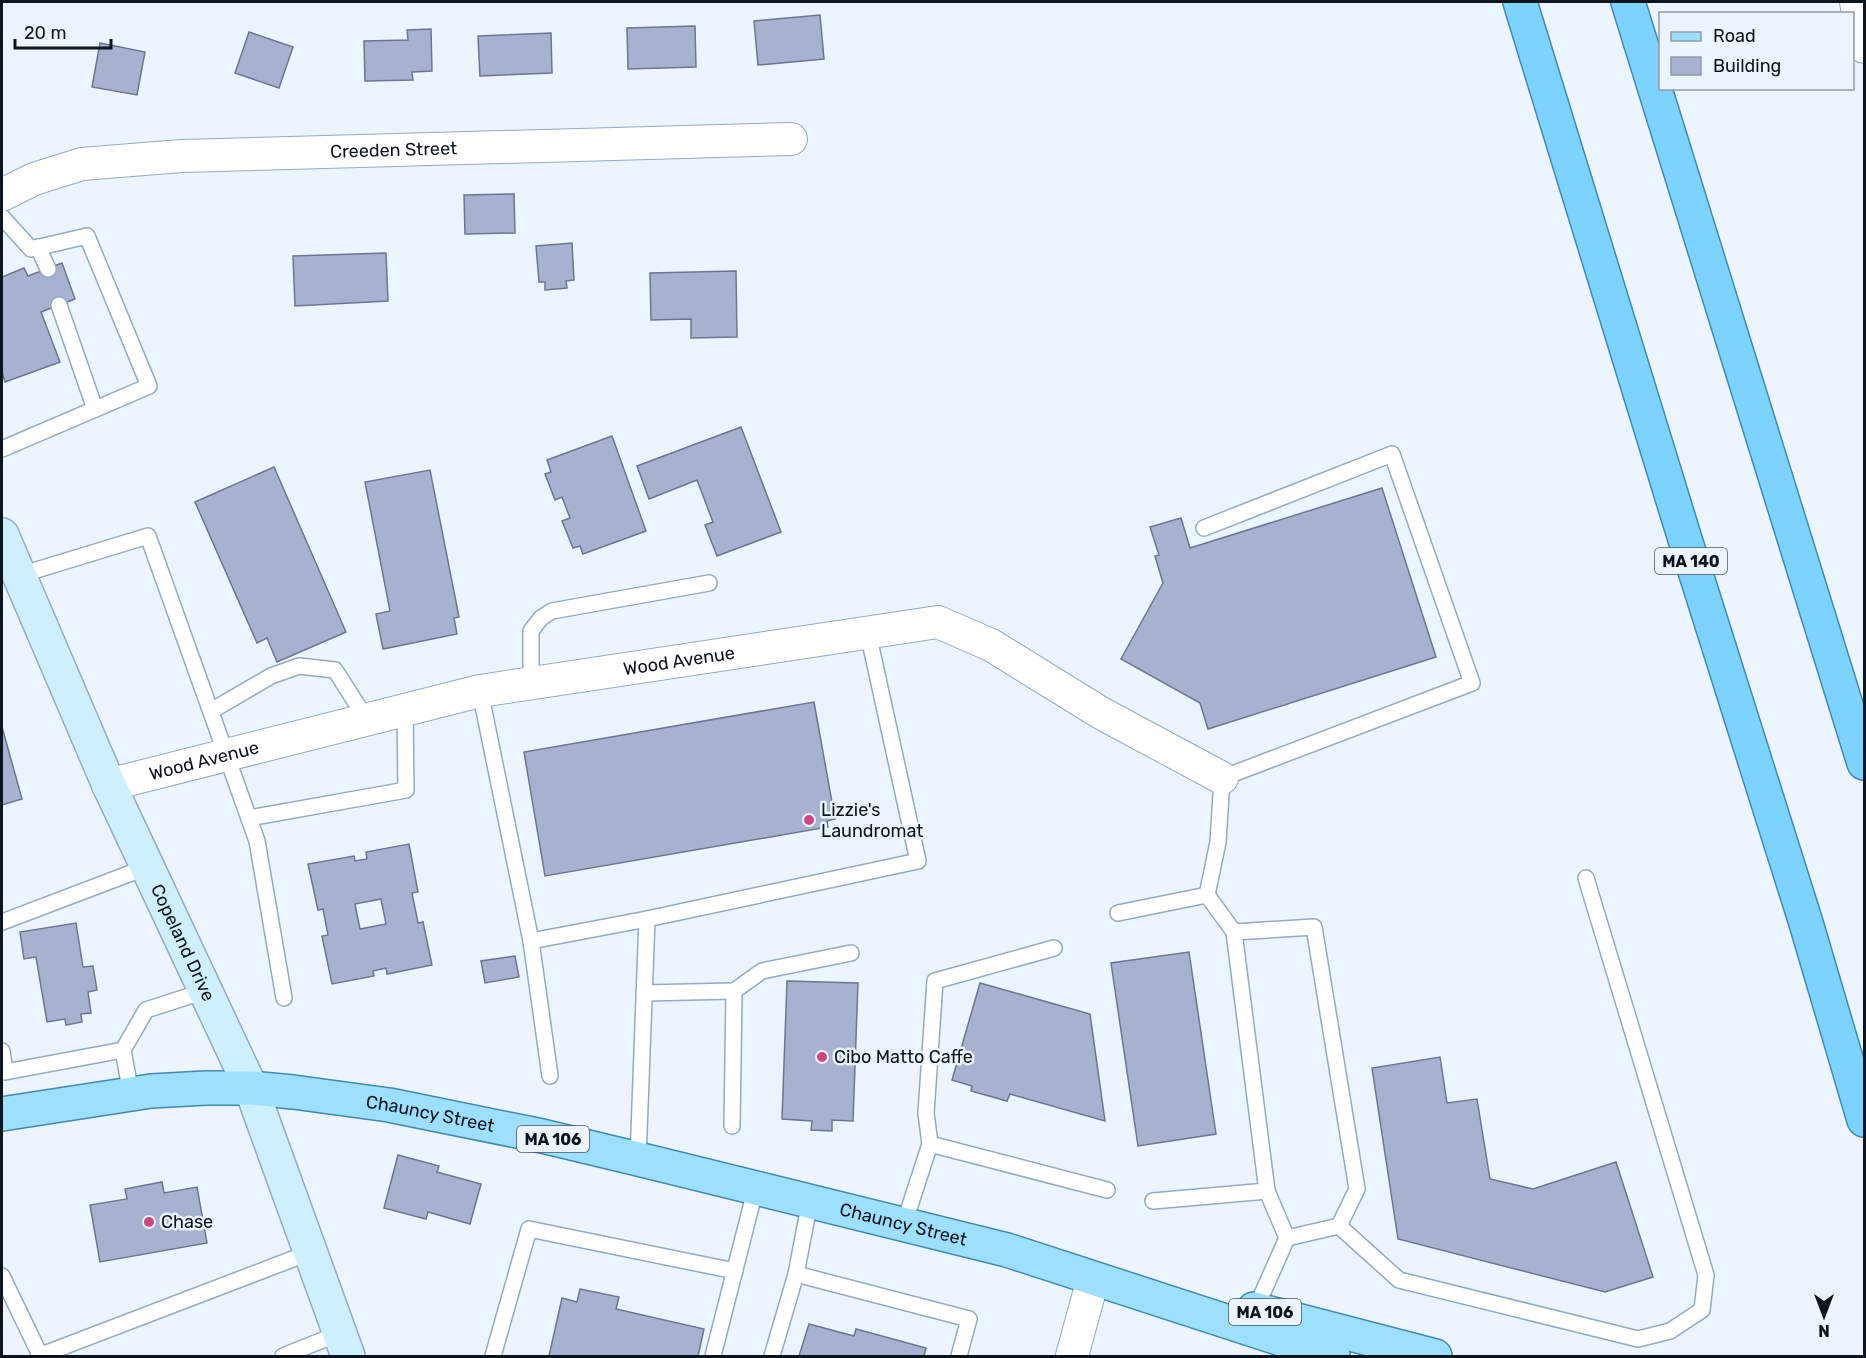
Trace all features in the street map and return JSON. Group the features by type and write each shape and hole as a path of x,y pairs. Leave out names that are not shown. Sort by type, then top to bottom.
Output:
{"highway":[{"name":"MA 140","path":"1520,2 1806,923 1864,1120"},
{"path":"1628,2 1864,763"}],"main road":[{"name":"Copeland Drive","path":"2,535 108,785 250,1088 344,1345"},
{"name":"Chauncy Street","path":"2,1114 151,1091 206,1088 250,1088 389,1105 542,1136 1007,1250 1333,1356"},
{"name":"Chauncy Street","path":"1093,1279 1174,1289 1435,1356"}],"street":[{"path":"1856,2 1864,48"},
{"name":"Creeden Street","path":"2,195 34,179 82,164 182,156 791,139"},
{"name":"Wood Avenue","path":"108,785 480,691 938,622 991,645 1101,713 1222,778"},
{"path":"1072,1356 1093,1279"}],"lane":[{"path":"2,217 31,249 87,236 150,386 2,449"},
{"path":"38,247 48,269"},
{"path":"59,305 95,409"},
{"path":"1204,528 1392,454 1472,683 1222,778 1218,842 1207,895 1234,932 1268,1191 1287,1238 1255,1310"},
{"path":"20,575 148,536 256,841 285,998"},
{"path":"531,684 531,631 541,618 552,611 709,583"},
{"path":"531,941 647,919 918,861 868,633"},
{"path":"211,711 270,676 299,666 335,670 367,720"},
{"path":"480,691 531,941 550,1076"},
{"path":"249,818 405,790 405,710"},
{"path":"2,922 147,867"},
{"path":"1339,1226 1399,1280 1638,1339 1670,1330 1702,1310 1706,1275 1586,878"},
{"path":"1118,913 1207,895"},
{"path":"638,1159 647,919"},
{"path":"1234,932 1314,927 1357,1189 1339,1226"},
{"path":"904,1224 930,1144 926,1113 935,981 1054,948"},
{"path":"644,993 734,991 762,970 851,953"},
{"path":"131,1094 123,1050 146,1010 205,991"},
{"path":"732,1126 734,991"},
{"path":"2,1051 5,1072 123,1050"},
{"path":"930,1144 1107,1190"},
{"path":"713,1356 756,1188"},
{"path":"1153,1201 1268,1191"},
{"path":"772,1356 796,1274 810,1201"},
{"path":"1287,1238 1339,1226"},
{"path":"493,1356 529,1229 735,1271"},
{"path":"2,1276 39,1356 311,1252"},
{"path":"796,1274 969,1319 959,1356"},
{"path":"283,1356 344,1345"}],"building":[{"path":"820,15 824,59 758,65 754,21"},
{"path":"695,26 696,67 628,69 627,28"},
{"path":"431,29 432,71 412,72 413,80 365,81 364,41 408,40 407,30"},
{"path":"249,32 293,47 279,88 235,73"},
{"path":"551,33 552,73 480,76 478,36"},
{"path":"100,43 145,52 137,95 92,87"},
{"path":"514,194 515,233 465,234 464,195"},
{"path":"572,243 574,280 566,281 567,288 545,290 545,282 539,282 536,246"},
{"path":"386,253 388,301 295,306 293,256"},
{"path":"62,263 75,299 41,312 60,362 5,382 2,372 2,277 24,268 28,276"},
{"path":"736,271 737,337 691,338 691,319 651,320 650,273"},
{"path":"741,427 781,532 717,556 705,525 713,522 697,480 649,499 637,466"},
{"path":"612,436 646,531 583,554 580,546 573,548 562,521 570,518 562,497 555,500 545,474 551,472 547,460"},
{"path":"274,467 346,632 277,662 267,638 257,643 195,502"},
{"path":"430,470 459,617 454,618 457,634 383,649 376,614 390,611 365,482"},
{"path":"1382,488 1436,657 1208,729 1200,703 1121,659 1163,583 1155,556 1159,555 1150,527 1181,518 1190,548"},
{"path":"814,702 835,819 827,821 828,827 545,876 524,752"},
{"path":"2,727 22,799 2,805"},
{"path":"409,844 418,892 412,893 418,923 423,922 432,965 387,974 386,968 373,971 374,976 332,984 322,936 328,935 323,909 318,910 308,864 354,856 355,861 367,859 366,852","holes":["381,899 386,924 360,929 355,904"]},
{"path":"76,923 83,967 93,966 97,990 88,992 91,1013 81,1014 82,1022 66,1025 65,1019 47,1022 36,957 24,959 20,932"},
{"path":"1189,952 1216,1134 1138,1146 1111,963"},
{"path":"515,956 519,977 485,983 481,961"},
{"path":"787,981 858,983 853,1121 832,1120 832,1131 811,1130 812,1121 782,1119"},
{"path":"980,983 1090,1014 1105,1121 1010,1094 1007,1101 971,1091 972,1086 952,1080"},
{"path":"1440,1057 1447,1103 1477,1099 1490,1179 1533,1189 1616,1162 1653,1277 1605,1292 1398,1239 1372,1068"},
{"path":"398,1155 439,1166 437,1172 481,1184 470,1224 428,1212 426,1219 384,1208"},
{"path":"162,1182 164,1193 197,1187 207,1243 100,1262 90,1205 127,1199 125,1189"},
{"path":"580,1289 619,1297 616,1309 704,1329 698,1356 549,1356 562,1298 577,1302"},
{"path":"809,1324 854,1336 856,1329 926,1348 924,1356 799,1356"}],"place":[{"name":"Lizzie's Laundromat","path":"809,820"},
{"name":"Cibo Matto Caffe","path":"822,1057"},
{"name":"Chase","path":"149,1222"}]}
